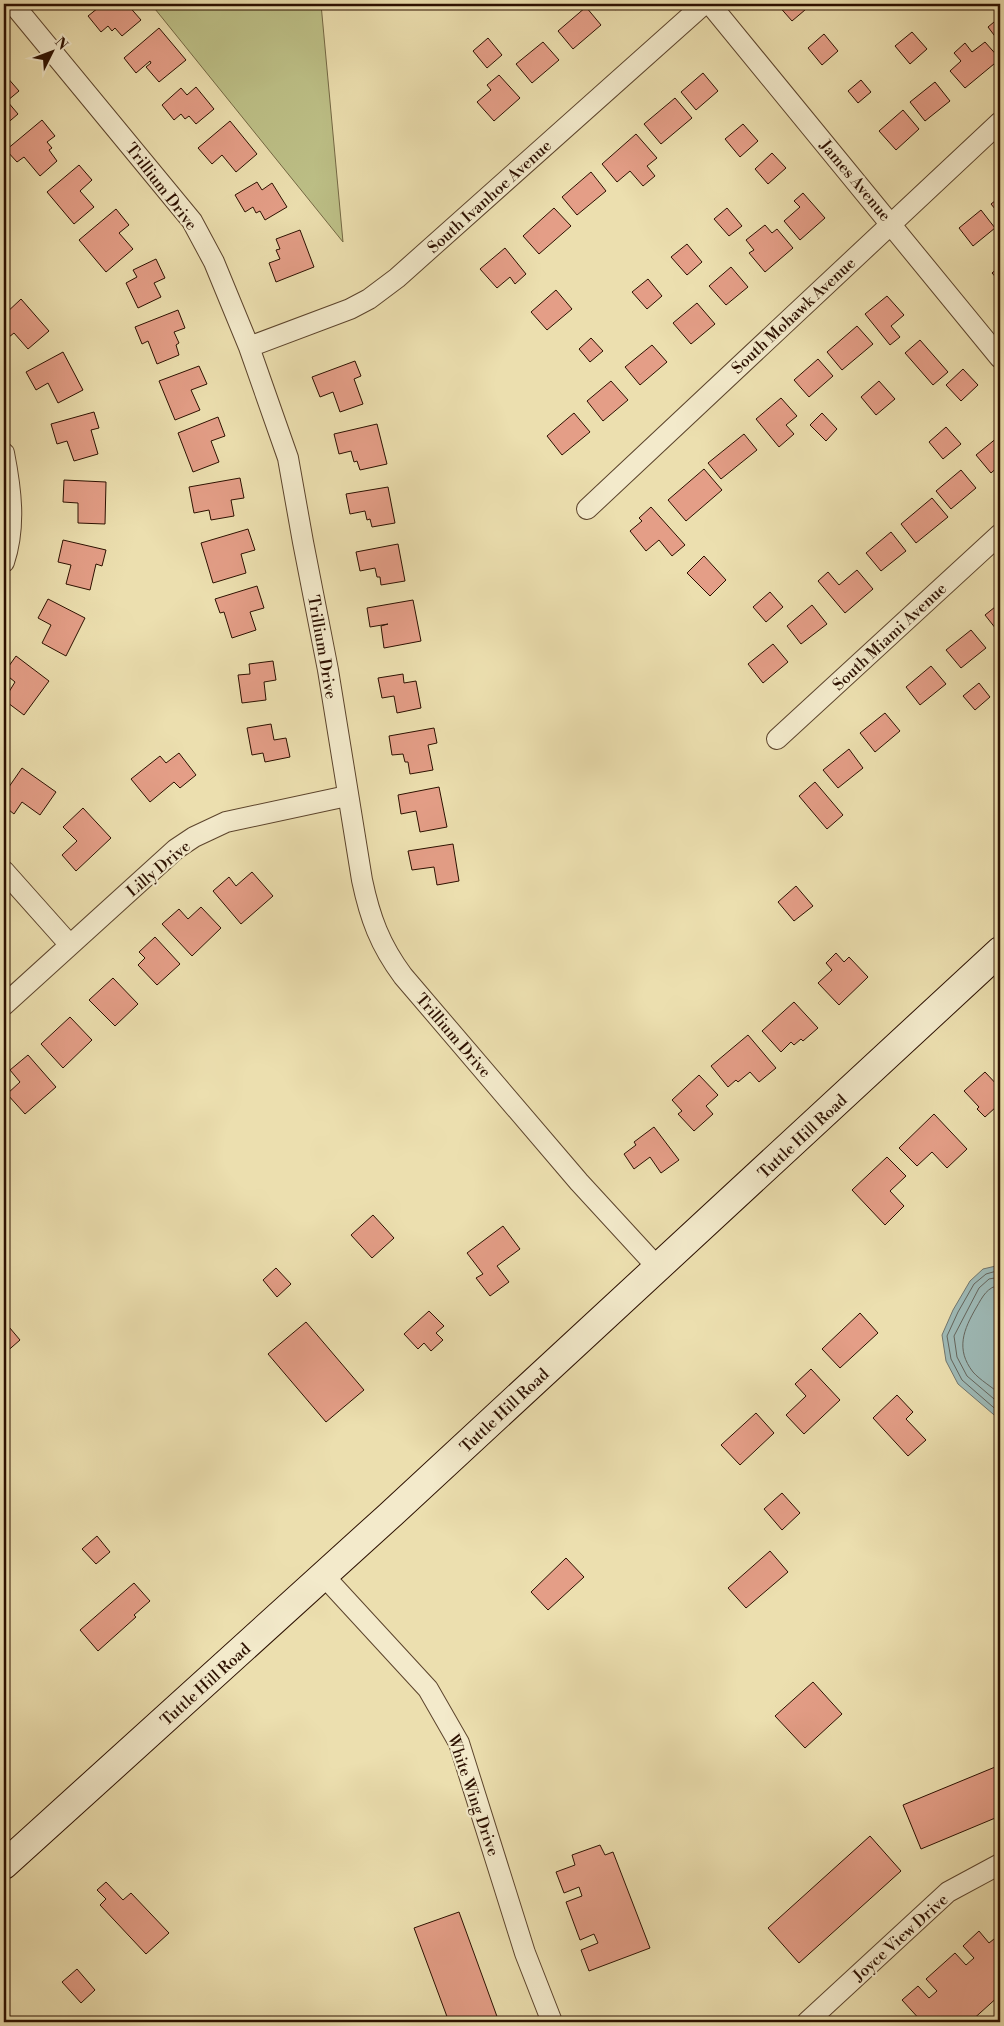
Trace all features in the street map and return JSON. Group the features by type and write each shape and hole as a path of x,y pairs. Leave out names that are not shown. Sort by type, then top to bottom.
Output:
{"main road":[{"name":"Tuttle Hill Road","path":"4,1865 324,1576 659,1269 1000,951"}],"street":[{"name":"Trillium Drive","path":"13,4 192,221 214,262 249,347 288,458 328,670 347,796 367,905 376,932 388,956 579,1182 659,1269"},
{"name":"South Ivanhoe Avenue","path":"249,347 350,309 369,299 397,278 704,4"},
{"name":"James Avenue","path":"710,4 1000,358"},
{"name":"South Mohawk Avenue","path":"587,509 1000,122"},
{"path":"4,453 10,480 12,507 4,562"},
{"name":"South Miami Avenue","path":"777,739 1000,534"},
{"name":"Lilly Drive","path":"4,1006 176,849 194,837 226,822 347,796"},
{"path":"4,870 70,945"},
{"name":"White Wing Drive","path":"324,1576 428,1689 459,1743 525,1953 552,2022"},
{"name":"Joyce View Drive","path":"807,2022 948,1892 1000,1864"}],"green space":[{"path":"151,4 321,4 343,242"}],"water":[{"path":"1000,1265 1000,1420 958,1384 946,1361 942,1335 953,1310 970,1281 983,1269"}],"building":[{"path":"103,4 111,4 113,7 117,4 127,4 141,20 122,36 115,28 112,31 108,26 101,32 88,16"},
{"path":"609,4 622,4 615,10"},
{"path":"777,4 812,4 792,21"},
{"path":"586,7 601,25 573,49 558,31"},
{"path":"1000,17 1000,43 988,27"},
{"path":"159,28 186,60 159,82 146,67 151,63 150,61 136,73 124,58"},
{"path":"912,32 927,49 910,64 895,46"},
{"path":"824,34 838,51 822,65 808,48"},
{"path":"488,38 502,55 487,68 473,51"},
{"path":"543,42 559,60 532,83 516,64"},
{"path":"985,42 1000,59 965,88 950,71 961,61 954,53 965,43 972,52"},
{"path":"703,73 718,91 696,110 681,92"},
{"path":"499,75 520,98 494,121 477,102 491,90 487,85"},
{"path":"6,76 19,91 7,101 18,114 4,126 4,78"},
{"path":"861,80 871,92 858,103 848,91"},
{"path":"935,82 950,101 925,121 910,102"},
{"path":"196,87 214,109 196,124 189,116 185,119 181,114 174,120 162,105 181,88 187,95"},
{"path":"675,98 692,118 661,144 644,124"},
{"path":"903,110 919,129 896,150 879,131"},
{"path":"42,120 55,136 47,142 52,148 49,150 57,161 40,176 24,157 17,162 6,150"},
{"path":"230,121 257,154 236,172 222,155 212,164 198,148"},
{"path":"743,124 758,141 740,157 725,139"},
{"path":"636,134 657,158 647,166 655,176 643,186 630,171 617,182 602,164"},
{"path":"772,153 786,168 768,184 755,169"},
{"path":"79,165 92,180 80,191 94,207 74,224 47,192"},
{"path":"591,172 606,191 577,215 562,197"},
{"path":"257,182 262,190 272,183 287,207 265,220 260,211 256,213 253,207 245,212 235,195"},
{"path":"803,193 825,218 800,240 784,221 800,207 794,201"},
{"path":"1000,197 1000,215 991,204"},
{"path":"554,208 571,226 539,254 523,236"},
{"path":"727,208 742,226 729,236 714,219"},
{"path":"116,209 129,225 119,233 133,249 106,272 79,240"},
{"path":"981,210 995,228 973,246 959,228"},
{"path":"765,225 772,233 777,229 793,248 765,272 749,253 754,250 746,240"},
{"path":"300,230 314,267 276,282 269,263 280,259 276,250 280,249 276,239"},
{"path":"687,244 702,262 687,275 671,257"},
{"path":"505,248 526,274 515,284 510,277 497,288 480,269"},
{"path":"156,259 165,278 154,283 161,297 138,308 126,283 137,277 133,270"},
{"path":"1000,266 1000,282 992,273"},
{"path":"731,267 748,287 726,305 709,286"},
{"path":"648,279 662,296 647,309 632,292"},
{"path":"556,290 572,309 547,330 531,312"},
{"path":"887,296 904,315 891,326 900,337 890,345 865,314"},
{"path":"21,299 49,331 28,349 14,333 4,341 4,315"},
{"path":"697,303 715,324 691,344 673,323"},
{"path":"178,310 185,328 174,332 179,343 176,345 179,355 157,364 148,341 142,344 135,327"},
{"path":"857,326 873,344 842,370 827,352"},
{"path":"591,338 603,351 590,362 579,349"},
{"path":"920,340 948,372 933,385 905,353"},
{"path":"652,345 667,362 640,385 625,367"},
{"path":"63,352 83,390 58,403 48,383 36,390 26,372"},
{"path":"818,359 833,376 809,397 794,380"},
{"path":"355,361 361,376 354,379 363,404 340,412 333,392 320,397 312,377"},
{"path":"199,366 207,384 191,390 200,410 175,420 159,381"},
{"path":"963,369 978,385 961,401 946,385"},
{"path":"611,381 628,400 603,421 587,401"},
{"path":"879,381 895,399 876,415 861,397"},
{"path":"781,398 797,416 786,425 794,434 779,447 756,419"},
{"path":"94,412 99,428 91,430 98,454 74,461 67,441 57,444 51,424"},
{"path":"574,413 590,432 562,455 547,436"},
{"path":"822,413 837,429 826,441 810,425"},
{"path":"218,417 225,436 211,441 219,462 193,472 178,433"},
{"path":"377,424 387,464 360,470 357,461 354,462 351,451 339,454 334,434"},
{"path":"946,427 961,444 943,459 929,442"},
{"path":"744,434 757,450 721,479 708,463"},
{"path":"998,437 1000,440 1000,465 991,473 976,455"},
{"path":"704,469 722,490 686,521 668,500"},
{"path":"961,470 976,488 951,509 936,491"},
{"path":"240,478 244,498 231,500 234,516 211,520 209,510 194,513 189,487"},
{"path":"64,480 106,482 105,524 78,523 78,503 63,502"},
{"path":"388,487 395,523 372,527 370,519 367,520 365,511 350,514 346,494"},
{"path":"932,498 948,517 916,543 901,524"},
{"path":"651,507 685,545 672,556 659,540 646,551 630,531 642,521 639,518"},
{"path":"248,529 255,550 241,554 246,573 213,583 201,543"},
{"path":"891,532 906,551 881,571 866,553"},
{"path":"63,540 106,550 102,566 96,564 90,590 66,584 71,565 58,562"},
{"path":"398,544 405,581 381,585 380,577 377,577 375,568 360,571 356,552"},
{"path":"704,556 726,580 710,596 687,573"},
{"path":"857,570 873,589 845,613 818,581 828,572 839,585"},
{"path":"257,586 264,608 250,612 256,630 232,638 224,612 220,613 215,599"},
{"path":"770,592 783,607 766,622 753,607"},
{"path":"48,599 85,618 66,656 42,643 51,625 38,618"},
{"path":"413,600 421,641 384,648 381,626 388,624 370,627 367,608"},
{"path":"1000,603 1000,634 985,615"},
{"path":"812,605 827,624 801,644 787,626"},
{"path":"971,630 986,648 961,668 946,650"},
{"path":"773,644 788,662 763,683 748,664"},
{"path":"16,656 49,681 24,715 4,700 15,682 4,673"},
{"path":"273,661 276,680 264,682 266,700 242,703 238,675 250,674 249,664"},
{"path":"931,666 946,684 920,705 906,687"},
{"path":"403,674 404,683 416,681 421,708 397,713 394,696 382,698 378,678"},
{"path":"979,683 990,697 975,710 963,696"},
{"path":"885,713 900,731 875,752 860,733"},
{"path":"271,724 274,740 286,738 290,757 265,762 263,753 252,755 247,728"},
{"path":"434,728 437,743 428,745 433,770 410,774 408,762 405,762 403,754 392,755 389,736"},
{"path":"849,749 863,768 838,788 823,770"},
{"path":"179,753 196,775 180,788 174,782 150,802 131,779 160,756 166,763"},
{"path":"22,768 56,792 40,815 22,802 14,814 4,806 4,794"},
{"path":"815,782 843,815 827,829 799,796"},
{"path":"439,787 447,827 420,832 416,811 401,814 398,795"},
{"path":"83,808 111,838 76,871 62,855 77,841 63,827"},
{"path":"453,844 459,881 437,885 434,867 412,870 408,851"},
{"path":"252,872 273,896 241,924 213,891 229,877 236,886"},
{"path":"796,886 813,906 794,921 778,902"},
{"path":"201,907 221,928 192,956 162,924 179,909 188,919"},
{"path":"155,937 180,964 157,985 138,965 145,958 139,952"},
{"path":"836,953 844,962 849,957 868,977 839,1005 818,983 832,970 826,963"},
{"path":"113,978 138,1004 115,1026 89,1000"},
{"path":"794,1002 818,1028 803,1041 801,1039 794,1045 791,1042 781,1052 762,1031"},
{"path":"70,1017 92,1040 63,1068 41,1044"},
{"path":"748,1035 776,1068 759,1082 750,1072 738,1082 736,1080 728,1087 711,1066"},
{"path":"28,1055 56,1087 25,1114 7,1094 20,1082 10,1070"},
{"path":"985,1072 1000,1088 1000,1111 996,1107 985,1117 977,1109 979,1107 964,1091"},
{"path":"699,1075 718,1095 706,1106 713,1114 694,1131 678,1114 682,1111 672,1100"},
{"path":"934,1114 967,1149 947,1168 932,1152 917,1166 899,1148"},
{"path":"654,1127 679,1160 661,1173 650,1157 634,1169 624,1154 636,1145 634,1142"},
{"path":"887,1157 906,1176 890,1191 904,1206 885,1225 852,1190"},
{"path":"373,1215 394,1238 372,1258 351,1235"},
{"path":"503,1226 520,1249 497,1266 509,1282 490,1296 476,1278 483,1274 467,1253"},
{"path":"276,1268 291,1284 277,1297 263,1280"},
{"path":"429,1311 444,1326 436,1333 443,1340 431,1351 424,1343 418,1349 404,1334"},
{"path":"860,1313 878,1333 840,1368 822,1349"},
{"path":"4,1321 20,1340 4,1354"},
{"path":"306,1322 364,1390 326,1422 268,1354"},
{"path":"811,1369 840,1400 804,1434 786,1415 806,1396 795,1384"},
{"path":"897,1395 913,1412 906,1419 926,1440 908,1456 873,1418"},
{"path":"756,1413 774,1433 740,1465 721,1445"},
{"path":"4,1446 9,1452 4,1456"},
{"path":"782,1493 800,1513 782,1530 764,1509"},
{"path":"97,1536 110,1552 96,1564 82,1549"},
{"path":"770,1551 788,1572 746,1608 728,1588"},
{"path":"566,1558 584,1577 548,1610 531,1592"},
{"path":"134,1583 150,1601 134,1615 136,1617 98,1651 80,1630"},
{"path":"813,1682 842,1714 805,1748 775,1716"},
{"path":"1000,1765 1000,1816 921,1849 903,1805"},
{"path":"870,1836 901,1871 799,1963 768,1928"},
{"path":"600,1845 605,1855 613,1852 650,1948 589,1971 581,1950 598,1943 594,1934 580,1940 566,1902 582,1896 579,1887 564,1893 556,1872 575,1865 572,1855"},
{"path":"106,1882 123,1900 131,1893 169,1933 146,1954 100,1905 106,1899 97,1890"},
{"path":"459,1912 499,2022 449,2022 414,1928"},
{"path":"979,1931 989,1943 999,1935 1000,1937 1000,1995 970,2022 922,2022 902,2000 918,1986 929,1998 937,1991 926,1979 955,1953 966,1965 974,1958 963,1946"},
{"path":"77,1969 95,1990 81,2003 62,1982"}]}
